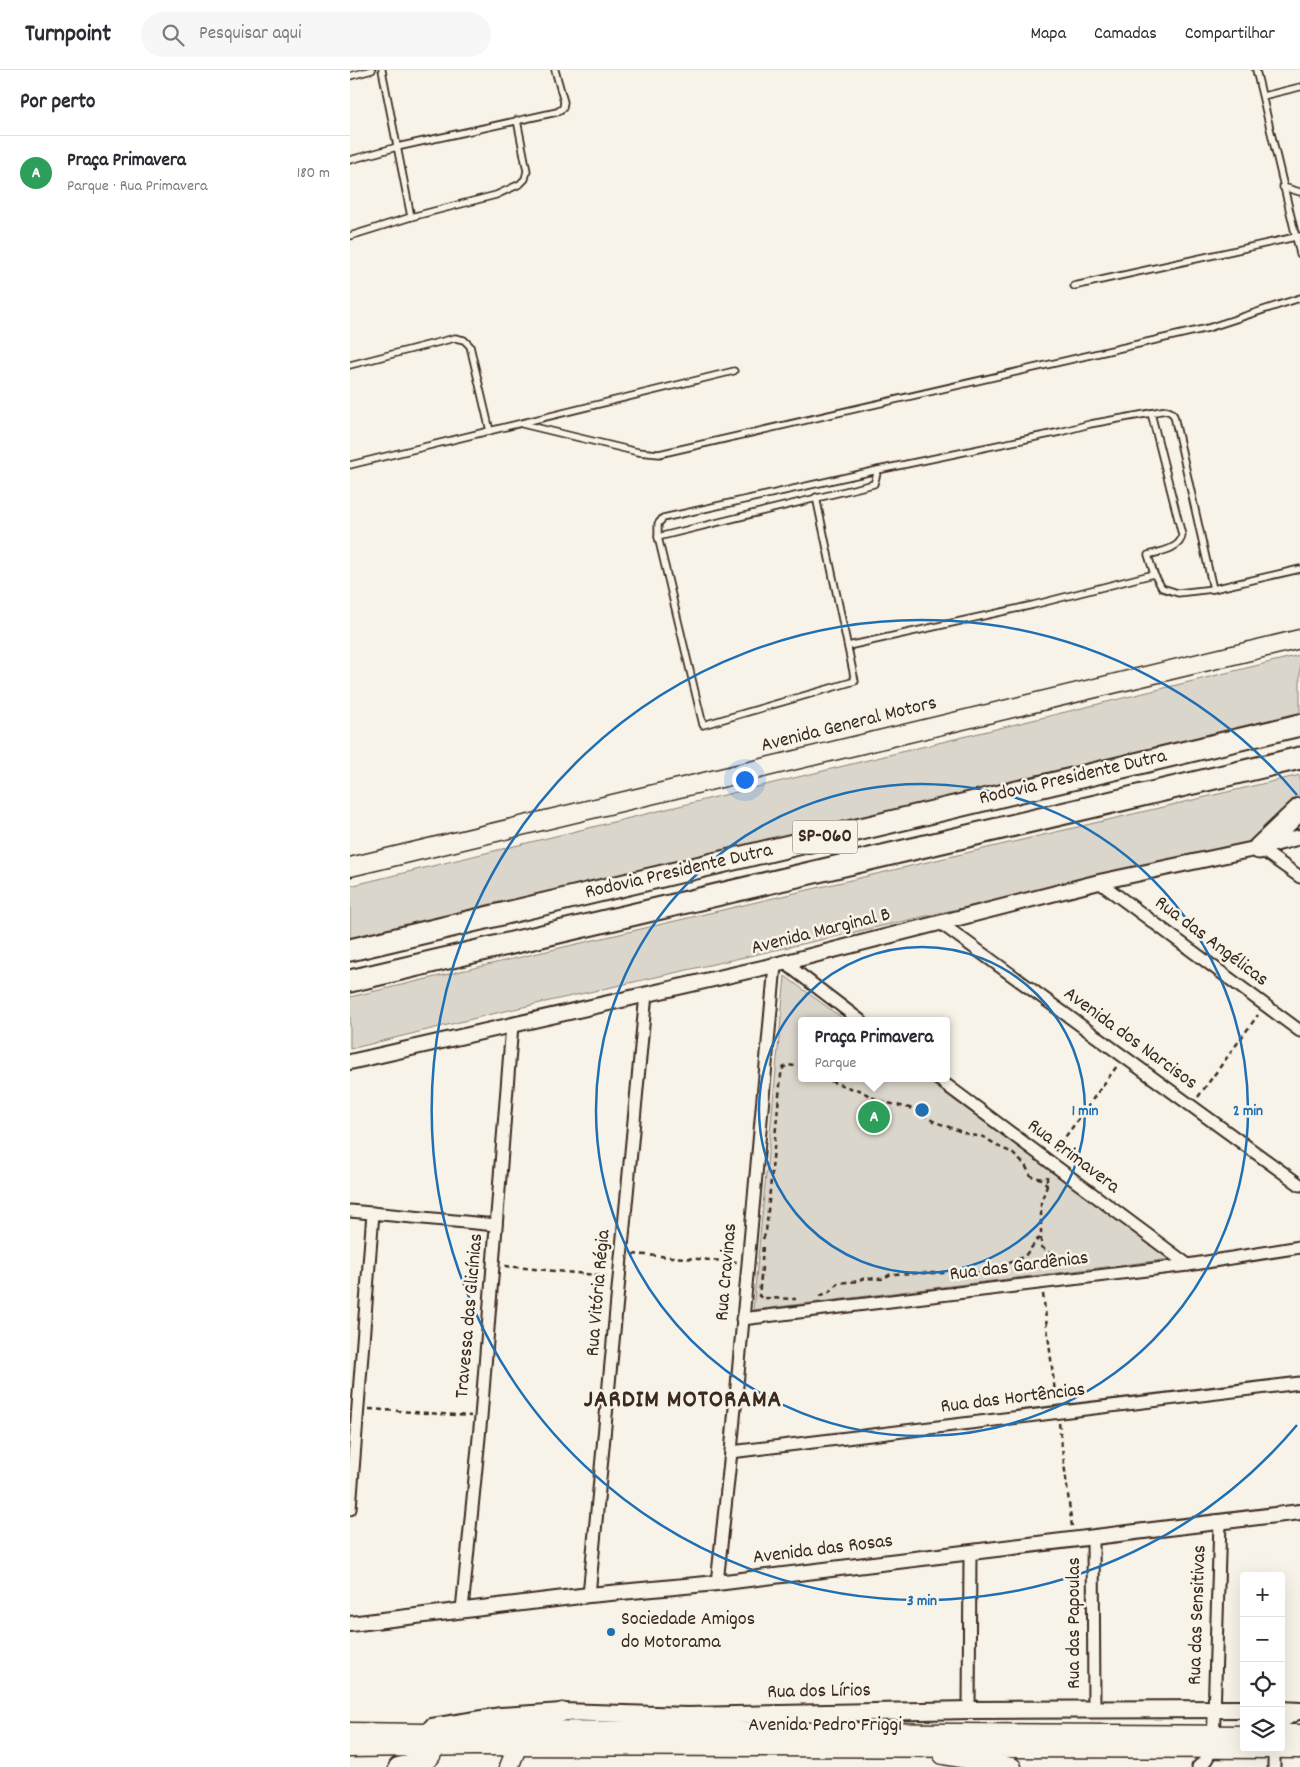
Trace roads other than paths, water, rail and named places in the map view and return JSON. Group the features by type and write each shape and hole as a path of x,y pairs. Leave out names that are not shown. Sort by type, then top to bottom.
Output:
{"highway":[{"name":"Rodovia Presidente Dutra","path":"350,950 1300,725"},
{"name":"Rodovia Presidente Dutra","path":"350,981 1300,758"},
{"path":"1259,848 1300,810"}],"main road":[{"name":"Avenida General Motors","path":"350,868 1300,639"},
{"name":"Rua dos Lírios","path":"398,1732 501,1716 562,1712 687,1716 969,1710 1240,1709"},
{"path":"1285,1710 1300,1712"},
{"path":"509,1767 524,1730 532,1724 562,1712"},
{"name":"Avenida Pedro Friggi","path":"350,1732 423,1733 524,1730 1213,1741 1240,1744"},
{"path":"398,1767 429,1758 434,1753 434,1747 429,1738 423,1733"},
{"path":"1285,1734 1300,1734"},
{"name":"Avenida Pedro Friggi","path":"350,1748 919,1747 1213,1741 1240,1736"},
{"path":"919,1747 952,1757 1012,1767"},
{"name":"Avenida Pedro Friggi","path":"1285,1748 1300,1748"}],"street":[{"name":"Avenida Marginal B","path":"350,1062 780,964 1099,882 1259,848 1300,837"},
{"path":"1259,848 1300,878"},
{"name":"Rua das Angélicas","path":"1099,882 1300,1031"},
{"name":"Avenida dos Narcisos","path":"939,922 1300,1185"},
{"path":"780,964 855,1017"},
{"name":"Rua Cravinas","path":"717,1583 731,1452 747,1263 780,964"},
{"name":"Rua Vitória Régia","path":"589,1595 646,994"},
{"name":"Travessa das Glicínias","path":"462,1610 494,1265 512,1025"},
{"name":"Rua Primavera","path":"942,1082 1188,1265"},
{"path":"350,1211 496,1225"},
{"path":"350,1509 373,1213"},
{"name":"Rua das Gardênias","path":"742,1319 1188,1265 1300,1247"},
{"name":"Rua das Hortências","path":"731,1452 1300,1383"},
{"name":"Avenida das Rosas","path":"350,1624 589,1595 717,1583 1300,1512"},
{"name":"Rua das Sensitivas","path":"1213,1741 1220,1522"},
{"name":"Rua das Papoulas","path":"1093,1537 1094,1709"},
{"path":"969,1710 970,1553"},
{"path":"1285,1721 1300,1712"},
{"path":"1198,1767 1206,1760 1213,1741"},
{"path":"1274,1752 1274,1767"}],"lane":[{"path":"350,76 372,70"},
{"path":"382,70 411,217"},
{"path":"350,160 397,147 557,112 563,108 564,102 556,70"},
{"path":"1256,70 1283,187 1298,237 1300,254"},
{"path":"1263,96 1300,87"},
{"path":"350,236 411,217 496,195 520,184 525,179 527,171 517,120"},
{"path":"1283,187 1300,192"},
{"path":"1074,286 1298,237"},
{"path":"522,424 638,452 659,454 1208,328 1300,298"},
{"path":"350,365 455,338 464,340 470,346 490,432"},
{"path":"350,465 734,371"},
{"path":"816,497 855,681 702,724 658,537 658,524 663,518 878,470 1168,410 1174,416 1213,589"},
{"path":"1151,412 1182,535 1182,541 1178,545 1148,556 1154,574 1162,588 1178,593 1213,589 1300,569"},
{"path":"658,537 874,484 878,470"},
{"path":"848,646 1034,605 1154,574"}],"place":[{"name":"Praça Primavera","path":"874,1117"},
{"name":"Sociedade Amigos do Motorama","path":"611,1632"}],"district":[{"name":"JARDIM MOTORAMA","path":"683,1401"}]}
